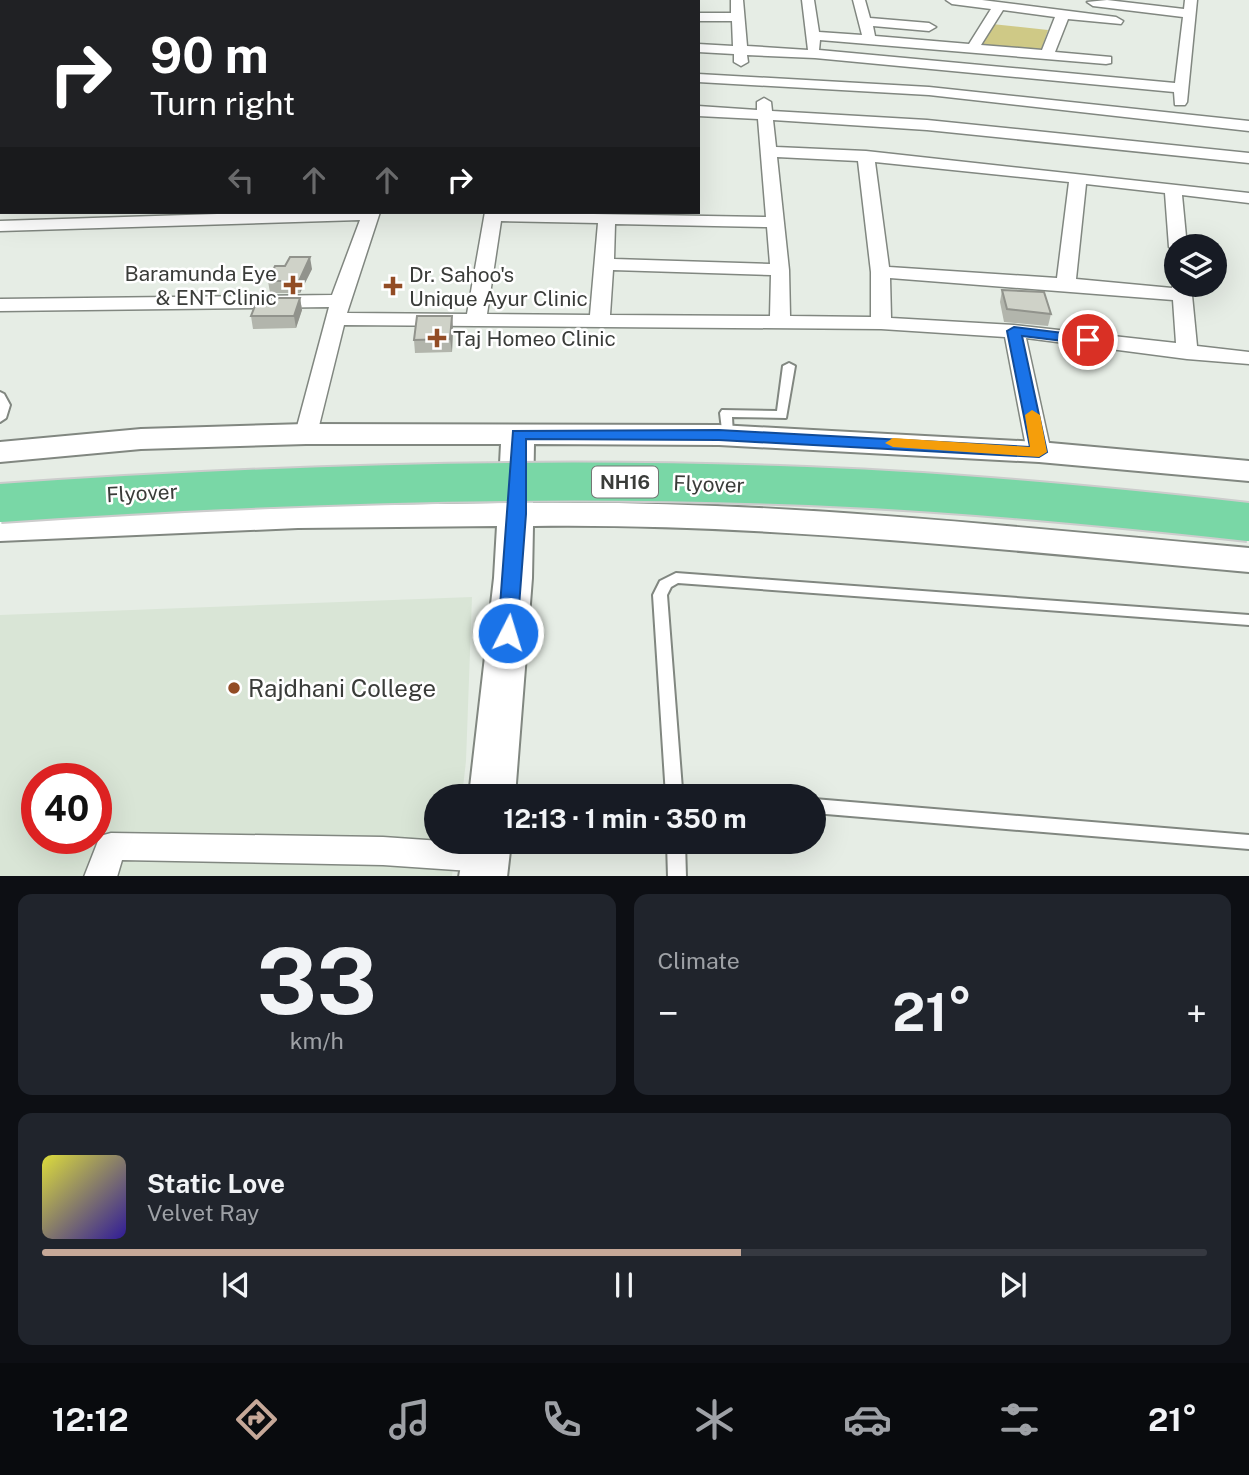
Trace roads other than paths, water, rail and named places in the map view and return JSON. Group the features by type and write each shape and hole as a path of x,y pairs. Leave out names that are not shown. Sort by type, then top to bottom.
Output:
{"highway":[{"name":"Flyover","path":"0,481 127,470 296,461 578,457 897,467 1249,496"},
{"name":"Flyover","path":"0,503 304,485 422,481 562,481 712,484 1048,499 1249,522"}],"street":[{"path":"737,0 741,79"},
{"path":"808,0 815,54"},
{"path":"859,0 870,39"},
{"path":"1084,1 1119,6 1190,7 1177,119"},
{"path":"865,21 999,6 1060,21 1111,40"},
{"path":"973,48 999,6"},
{"path":"1101,80 1119,6"},
{"path":"926,44 941,11"},
{"path":"700,17 737,17"},
{"path":"991,19 1060,21"},
{"path":"1047,55 1060,21"},
{"path":"812,34 1047,55 1111,40"},
{"path":"700,48 815,54 1182,88"},
{"path":"700,78 762,81 1249,158"},
{"path":"762,81 780,270 780,322"},
{"path":"700,111 765,114 928,108 1177,119 1249,126"},
{"path":"769,152 866,156 1249,198"},
{"path":"866,156 880,272 881,323"},
{"path":"1066,284 1078,178"},
{"path":"1173,189 1177,234"},
{"path":"0,226 342,214"},
{"path":"306,434 338,310 371,214"},
{"path":"475,320 494,214 607,218 683,215 775,222"},
{"path":"600,321 607,218"},
{"path":"604,264 780,270"},
{"path":"880,272 1164,289"},
{"path":"1183,297 1187,353"},
{"path":"0,305 338,310 475,320 881,323 1014,331 1187,353 1249,358"},
{"path":"1014,331 1039,452"},
{"path":"0,452 141,439 306,434 727,436 1039,452 1249,471"},
{"path":"493,784 517,514 518,434"},
{"path":"0,529 299,517 633,513 799,521 1249,560"},
{"path":"100,876 111,846 383,851 485,859"}],"lane":[{"path":"727,436 726,413 782,415 789,366"},
{"path":"0,396 4,405 0,418"},
{"path":"679,784 660,595 666,583 676,578 1249,620"},
{"path":"826,807 1249,842"},
{"path":"676,854 677,876"}],"place":[{"name":"Baramunda Eye & ENT Clinic","path":"293,285"},
{"name":"Dr. Sahoo's Unique Ayur Clinic","path":"393,286"},
{"name":"Taj Homeo Clinic","path":"437,338"},
{"name":"Rajdhani College","path":"234,688"}]}
